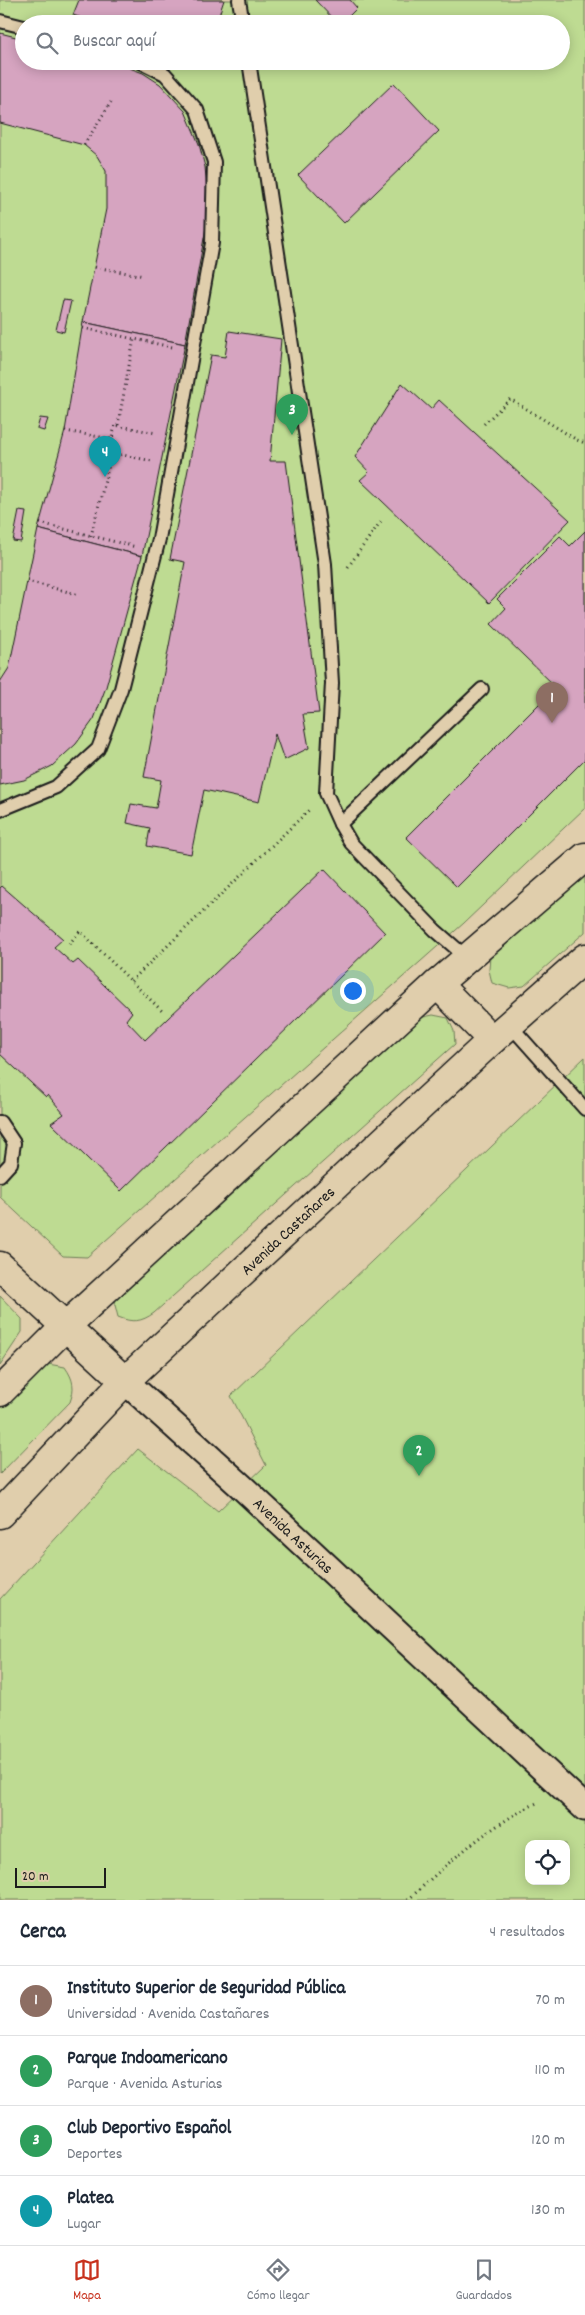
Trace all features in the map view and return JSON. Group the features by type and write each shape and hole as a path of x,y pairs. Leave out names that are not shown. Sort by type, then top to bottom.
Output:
{"main road":[{"path":"0,1392 66,1326 466,957 585,857"},
{"name":"Avenida Castañares","path":"0,1514 125,1382 500,1032 585,958"},
{"path":"437,984 500,1032"},
{"name":"Avenida Asturias","path":"0,1266 125,1382"}],"street":[{"name":"Avenida Asturias","path":"125,1382 242,1487 585,1808"}],"lane":[{"path":"239,0 242,15"},
{"path":"0,21 15,25"},
{"path":"2,808 56,787 98,749 121,689 159,539 212,243 214,162 197,110 165,74 157,70"},
{"path":"250,70 325,564 332,682 326,794 351,843 435,930 466,957"},
{"path":"340,824 482,689"},
{"path":"500,1032 585,1109"},
{"path":"0,1122 14,1144 11,1163 0,1175"}],"path":[{"path":"84,145 111,102"},
{"path":"95,267 144,276"},
{"path":"83,328 180,349"},
{"path":"134,339 118,425 115,425 109,452 156,462"},
{"path":"484,424 510,399 577,440 585,442"},
{"path":"118,425 161,434"},
{"path":"65,431 112,439"},
{"path":"91,536 112,452"},
{"path":"327,596 381,521"},
{"path":"40,523 138,548"},
{"path":"27,581 76,594"},
{"path":"131,981 326,794"},
{"path":"69,944 80,931 163,1012"},
{"path":"408,1900 480,1836 518,1813 566,1790"}],"green space":[{"path":"0,0 585,0 585,808 464,923 87,1257 63,1256 0,1197"},
{"path":"585,873 585,932 524,986 509,988 492,983 489,970 490,956"},
{"path":"433,1015 448,1018 454,1031 455,1044 154,1313 137,1321 118,1317 115,1305 116,1295 419,1018"},
{"path":"585,1057 585,1900 0,1900 0,1599 138,1449 218,1511 266,1465 231,1396"},
{"path":"0,1296 22,1319 22,1332 0,1365"},
{"path":"48,1364 65,1367 68,1372 73,1384 70,1402 0,1474 0,1408 39,1367"}],"building":[{"path":"79,0 224,0 219,15 73,15"},
{"path":"315,0 350,0 357,8 350,15 329,15"},
{"path":"0,33 15,37 15,70 135,70 160,84 185,111 199,144 205,167 207,190 206,227 185,344 83,322 106,209 106,171 97,156 84,145 0,123"},
{"path":"394,83 439,131 344,223 298,175"},
{"path":"63,300 71,301 64,332 56,330"},
{"path":"83,322 185,344 142,556 38,529 65,431"},
{"path":"229,331 281,339 270,461 286,461 319,713 303,714 309,748 284,760 275,734 259,802 204,790 191,854 147,846 150,828 127,823 131,804 156,808 161,780 144,777 185,562 170,559 211,355 225,357"},
{"path":"402,383 431,409 439,400 570,520 489,603 360,480 369,472 355,457"},
{"path":"40,418 48,419 44,431 37,429"},
{"path":"19,511 26,512 21,542 13,541"},
{"path":"38,529 142,556 106,687 94,719 76,744 52,766 24,780 0,785 0,682 9,668"},
{"path":"585,531 585,759 457,887 406,837 556,687 491,624 506,608 497,599 560,536 570,546"},
{"path":"324,869 385,933 121,1191 51,1123 64,1114 48,1095 46,1097 0,1054 0,888 2,886 63,939 54,947 73,964 78,960 132,1012 126,1020 145,1040"}],"place":[{"name":"Club Deportivo Español","path":"292,435"},
{"name":"Platea","path":"105,477"},
{"name":"Instituto Superior de Seguridad Pública","path":"552,723"},
{"name":"Parque Indoamericano","path":"419,1476"}]}
